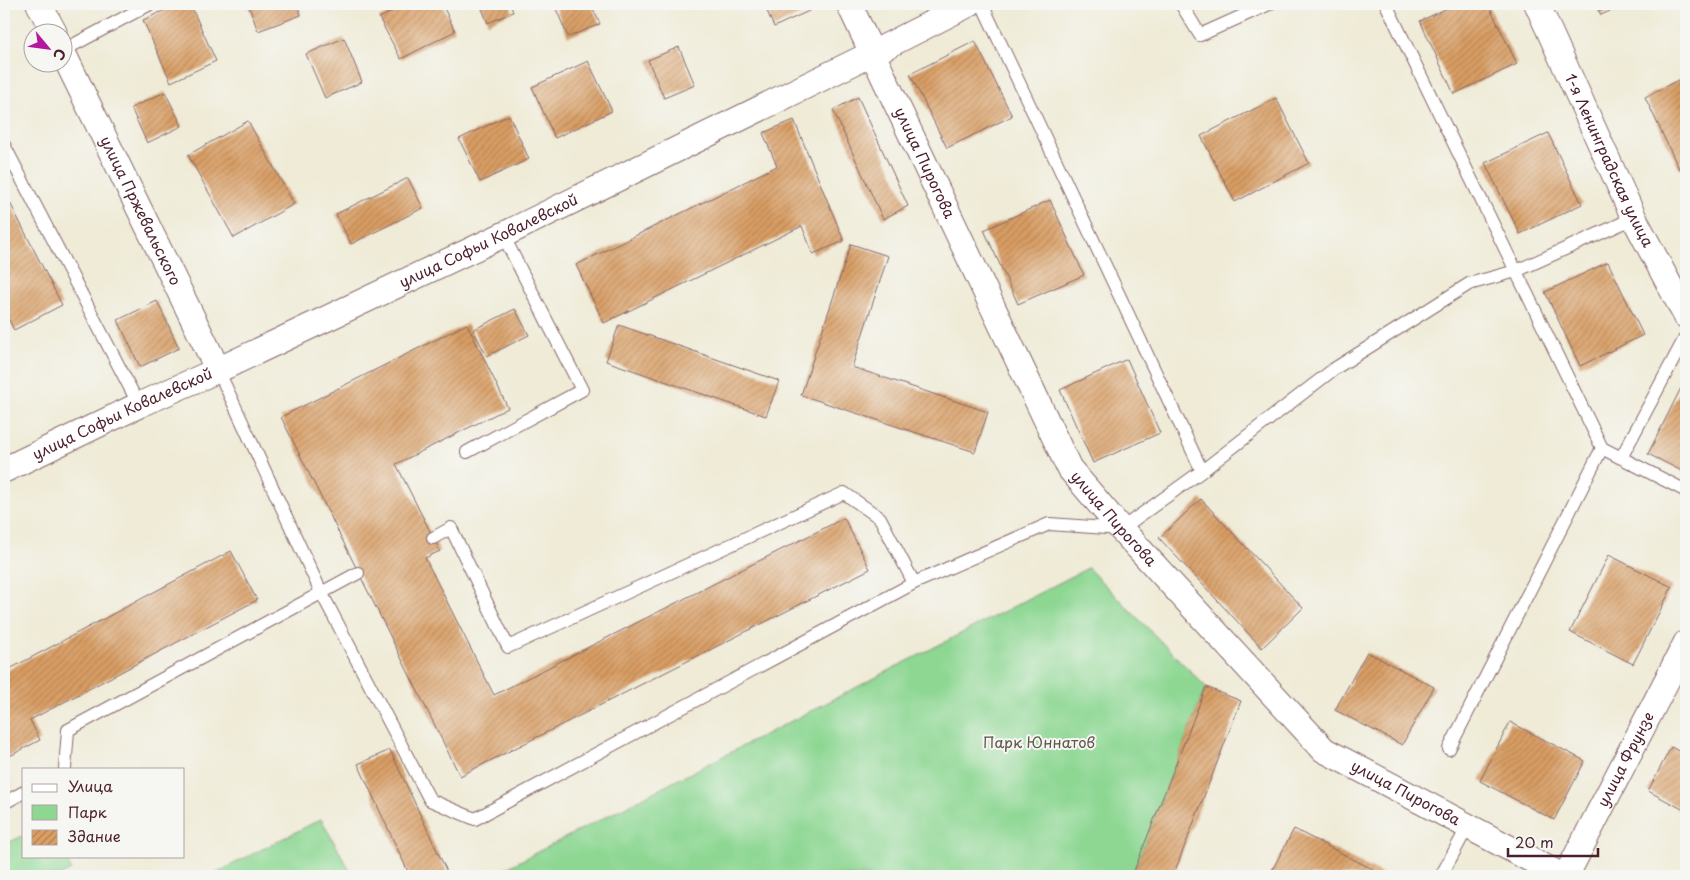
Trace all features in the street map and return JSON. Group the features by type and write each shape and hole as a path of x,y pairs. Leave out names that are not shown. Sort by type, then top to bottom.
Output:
{"street":[{"path":"39,4 49,22"},
{"name":"улица Пирогова","path":"849,4 1069,468 1121,529 1324,750 1562,876"},
{"name":"улица Софьи Ковалевской","path":"4,470 503,235 969,4"},
{"name":"1-я Ленинградская улица","path":"1537,4 1634,218 1686,316"},
{"name":"улица Пржевальского","path":"72,71 218,370"},
{"name":"улица Фрунзе","path":"1566,876 1686,643"}],"lane":[{"path":"72,46 150,4"},
{"path":"982,4 1202,471"},
{"path":"1181,4 1200,35 1269,4"},
{"path":"1386,4 1602,448 1686,492"},
{"path":"4,145 139,405"},
{"path":"218,370 321,592 430,800 476,819 914,583 1049,524 1121,529 1202,471 1334,369 1469,284 1516,271 1634,218"},
{"path":"467,452 582,390 503,235"},
{"path":"1621,458 1686,336"},
{"path":"1449,750 1602,448"},
{"path":"433,538 451,528 508,646 844,493 880,518 914,583"},
{"path":"65,768 68,730 358,573"},
{"path":"4,803 22,793"},
{"path":"1441,876 1468,826"}],"green space":[{"name":"Парк Юннатов","path":"1088,568 1206,687 1132,876 491,876"},
{"path":"321,819 353,876 210,876"},
{"path":"22,836 22,858 65,858 71,870 59,876 4,876 4,845"}],"building":[{"path":"178,4 190,4 216,61 171,82 143,20"},
{"path":"248,4 297,4 301,15 258,31"},
{"path":"407,4 442,4 455,31 401,59 379,18"},
{"path":"480,4 510,4 513,12 488,23"},
{"path":"554,4 591,4 600,24 568,37"},
{"path":"764,4 809,4 811,10 774,27"},
{"path":"1456,4 1488,4 1517,64 1454,94 1420,21"},
{"path":"1595,4 1625,4 1601,15"},
{"path":"344,38 362,82 325,98 306,54"},
{"path":"975,41 1012,116 947,148 910,74"},
{"path":"679,47 695,85 664,98 648,60"},
{"path":"588,61 612,111 555,138 532,87"},
{"path":"1686,76 1686,166 1679,169 1645,97"},
{"path":"165,92 182,126 147,143 131,108"},
{"path":"858,97 908,206 883,219 833,110"},
{"path":"1276,98 1309,163 1235,202 1201,136"},
{"path":"509,115 529,159 480,182 459,139"},
{"path":"794,120 844,241 813,254 802,226 604,323 576,265 777,166 763,133"},
{"path":"248,121 294,204 234,238 188,155"},
{"path":"1548,133 1582,204 1520,234 1485,163"},
{"path":"408,178 423,208 351,244 336,214"},
{"path":"4,191 62,305 14,330 4,310"},
{"path":"1050,200 1084,275 1018,304 984,230"},
{"path":"851,244 888,256 852,367 988,412 975,452 801,395"},
{"path":"1608,262 1643,335 1580,366 1545,292"},
{"path":"157,301 179,348 140,367 118,320"},
{"path":"515,309 529,335 487,356 473,330"},
{"path":"467,324 508,408 396,464 440,551 425,558 494,695 844,518 870,569 460,776 281,417"},
{"path":"619,325 779,381 766,416 606,361"},
{"path":"1127,359 1160,433 1093,463 1060,390"},
{"path":"1681,388 1686,391 1686,473 1648,454"},
{"path":"1201,499 1303,608 1262,648 1159,538"},
{"path":"231,551 257,600 30,720 40,740 4,759 4,672"},
{"path":"1609,555 1672,587 1633,664 1570,632"},
{"path":"1367,652 1434,687 1402,745 1335,710"},
{"path":"1206,687 1241,701 1173,876 1132,876"},
{"path":"1510,722 1585,761 1554,820 1480,781"},
{"path":"1671,747 1686,755 1686,811 1648,791"},
{"path":"390,750 449,876 410,876 358,764"},
{"path":"1294,829 1386,876 1269,876"}]}
